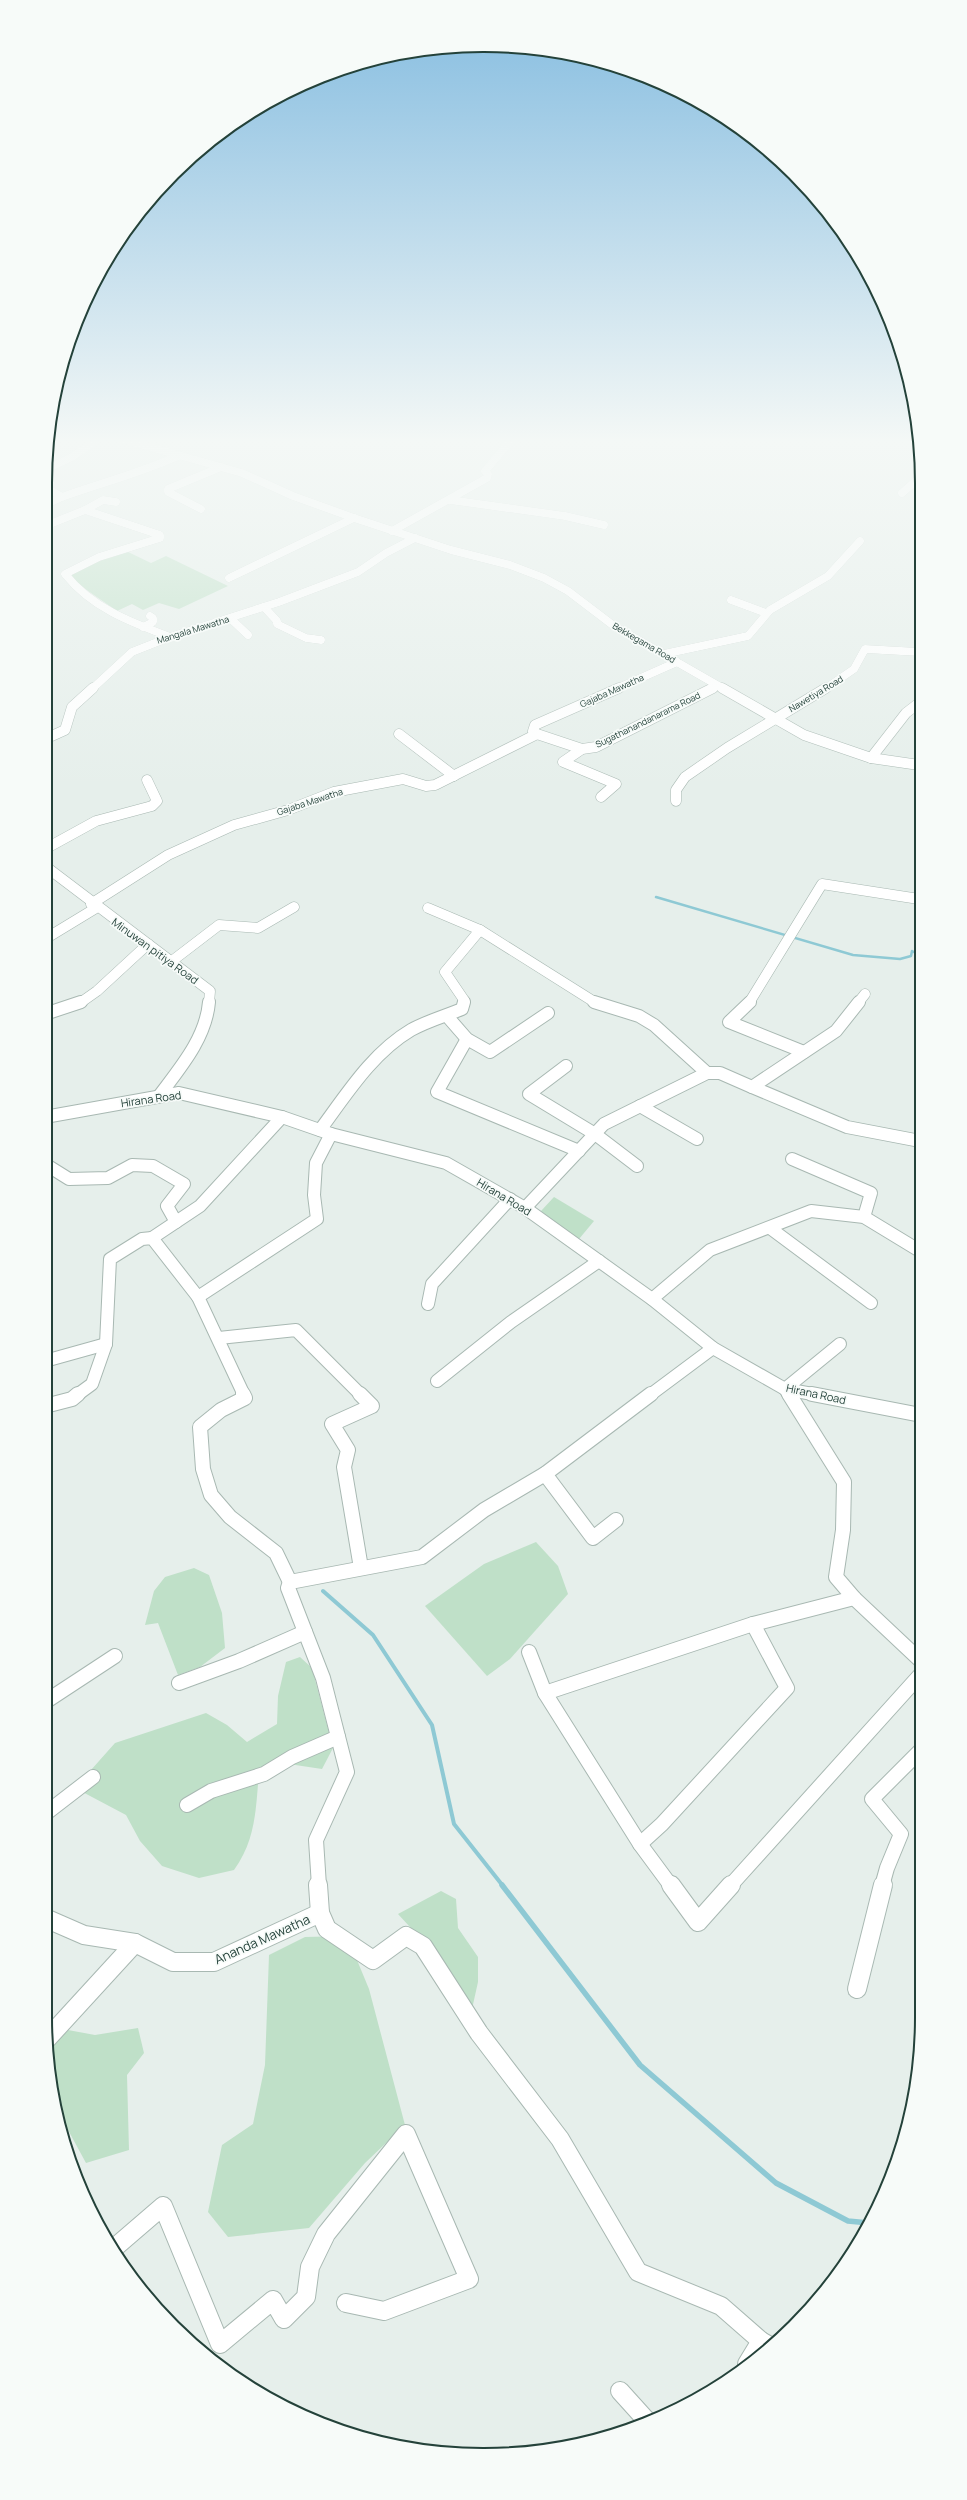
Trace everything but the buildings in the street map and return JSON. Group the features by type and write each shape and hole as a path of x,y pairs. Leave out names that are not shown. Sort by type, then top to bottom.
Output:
{"street":[{"path":"107,555 65,574 87,596 106,610 143,627 170,637"},
{"path":"229,578 278,555"},
{"name":"Mangala Mawatha","path":"52,736 66,730 72,707 128,655 137,649 170,637 231,619 363,570 384,555"},
{"name":"Bekkegama Road","path":"472,555 544,578 568,590 614,626 773,719 818,741 871,758 915,764"},
{"path":"664,654 748,636 766,613 828,576 848,555"},
{"path":"730,600 766,613"},
{"path":"264,607 277,621 277,624 304,637 320,649"},
{"path":"143,627 153,622 153,618 150,616"},
{"path":"231,619 248,635"},
{"path":"304,637 321,640"},
{"name":"Nawetiya Road","path":"773,719 846,676 854,668 865,649 915,652"},
{"name":"Gajaba Mawatha","path":"52,934 168,855 234,825 288,810 334,792 404,779 430,785 454,776 537,734 533,730 535,725 677,662"},
{"name":"Sugathanandanarama Road","path":"601,796 616,784 563,762 582,749 596,747 717,686"},
{"path":"871,758 906,713 915,706"},
{"path":"676,801 676,790 685,777 773,719"},
{"path":"399,734 454,776"},
{"path":"537,734 582,749"},
{"path":"52,845 96,822 152,806 157,801 147,780"},
{"name":"Minuwan pitiya Road","path":"52,872 94,906 172,961 210,991 210,1010 202,1036 159,1096"},
{"path":"804,1052 729,1022 749,1003 822,884 915,898"},
{"path":"172,961 218,925 258,928 294,907"},
{"path":"428,908 480,930 594,1002 639,1016 654,1025 708,1073"},
{"path":"198,1297 317,1219 314,1195 316,1163 326,1132 364,1073 402,1035 420,1025 447,1016 462,1009 464,1000 445,972 480,930"},
{"path":"52,1012 78,1004 96,991 148,944"},
{"path":"752,1087 836,1031 865,994"},
{"path":"447,1016 467,1039 490,1052 548,1013"},
{"path":"467,1039 437,1092 579,1151"},
{"path":"566,1066 529,1094 596,1134 637,1166"},
{"path":"525,1208 604,1124 708,1073 720,1073 847,1127 915,1140"},
{"name":"Hirana Road","path":"52,1116 179,1093 282,1117 326,1132 446,1163 525,1208 652,1299 713,1348 785,1389 915,1415"},
{"path":"640,1106 697,1139"},
{"path":"52,1404 72,1399 92,1384 106,1344 110,1259 142,1239 152,1238 200,1206 282,1117"},
{"path":"792,1159 871,1193 864,1217"},
{"path":"52,1168 69,1179 108,1178 132,1165 152,1166 184,1184 167,1206 176,1222"},
{"path":"428,1304 432,1284 510,1199"},
{"path":"652,1299 710,1250 811,1211 844,1213 864,1217 915,1248"},
{"path":"770,1228 871,1303"},
{"path":"152,1238 198,1297 219,1338 244,1398 221,1410 200,1428 203,1469 211,1495 230,1517 276,1553 290,1582 288,1588 323,1678 347,1772 316,1840 320,1913 327,1929 373,1960 406,1936 424,1946 479,2033 560,2139 638,2272 721,2306 765,2343"},
{"path":"437,1381 511,1322 599,1261"},
{"path":"219,1338 296,1330 372,1406 332,1424 348,1450 344,1467 361,1568"},
{"path":"52,1359 106,1344"},
{"path":"840,1344 785,1389 822,1444 844,1482 843,1530 836,1577 854,1598 915,1655"},
{"path":"290,1582 422,1557 484,1510 545,1474 713,1348"},
{"path":"545,1474 593,1538 616,1520"},
{"path":"545,1693 753,1624 854,1598"},
{"path":"640,1844 662,1824 787,1688 753,1624"},
{"path":"179,1683 239,1661 305,1632"},
{"path":"529,1652 545,1693 640,1844 698,1922 915,1681"},
{"path":"52,1697 115,1656"},
{"path":"187,1805 211,1791 264,1774 292,1757 338,1737"},
{"path":"858,1989 887,1868 901,1834 872,1799 915,1756"},
{"path":"52,1809 93,1777"},
{"name":"Ananda Mawatha","path":"52,1921 84,1935 135,1943 173,1962 214,1962 320,1913"},
{"path":"53,2033 135,1943"},
{"path":"118,2245 163,2206 220,2344 273,2300 284,2319 306,2297 310,2267 326,2234 406,2134 469,2279 384,2311 346,2303"},
{"path":"620,2391 644,2417"}],"green space":[{"path":"113,555 134,555 151,563 166,556 228,586 179,609 159,603 143,610 132,604 117,611 68,577 69,574"},
{"path":"554,1197 594,1221 579,1239 544,1216 541,1211"},
{"path":"536,1542 558,1566 568,1594 510,1659 487,1676 425,1606 484,1564"},
{"path":"194,1568 209,1575 222,1613 225,1648 200,1667 178,1675 158,1623 145,1625 154,1591 165,1577"},
{"path":"300,1657 312,1668 333,1748 322,1769 282,1763 259,1771 256,1811 251,1835 247,1847 234,1870 199,1878 162,1866 140,1841 126,1815 75,1788 115,1743 206,1713 227,1725 247,1742 277,1724 278,1696 286,1662"},
{"path":"441,1891 456,1899 458,1928 478,1957 478,1982 472,2009 421,1939 398,1914"},
{"path":"347,1936 369,1989 405,2125 365,2163 309,2228 228,2237 208,2212 222,2145 253,2124 265,2065 269,1955 305,1937"},
{"path":"138,2028 144,2053 127,2075 129,2150 86,2163 67,2128 60,2101 53,2042 68,2030 95,2035"}],"waterway":[{"path":"656,897 853,955 900,959 911,956 912,951 915,953"},
{"path":"323,1591 373,1635 432,1725 454,1824 503,1886"},
{"path":"502,1885 640,2065 776,2183 848,2221 862,2222"}]}
